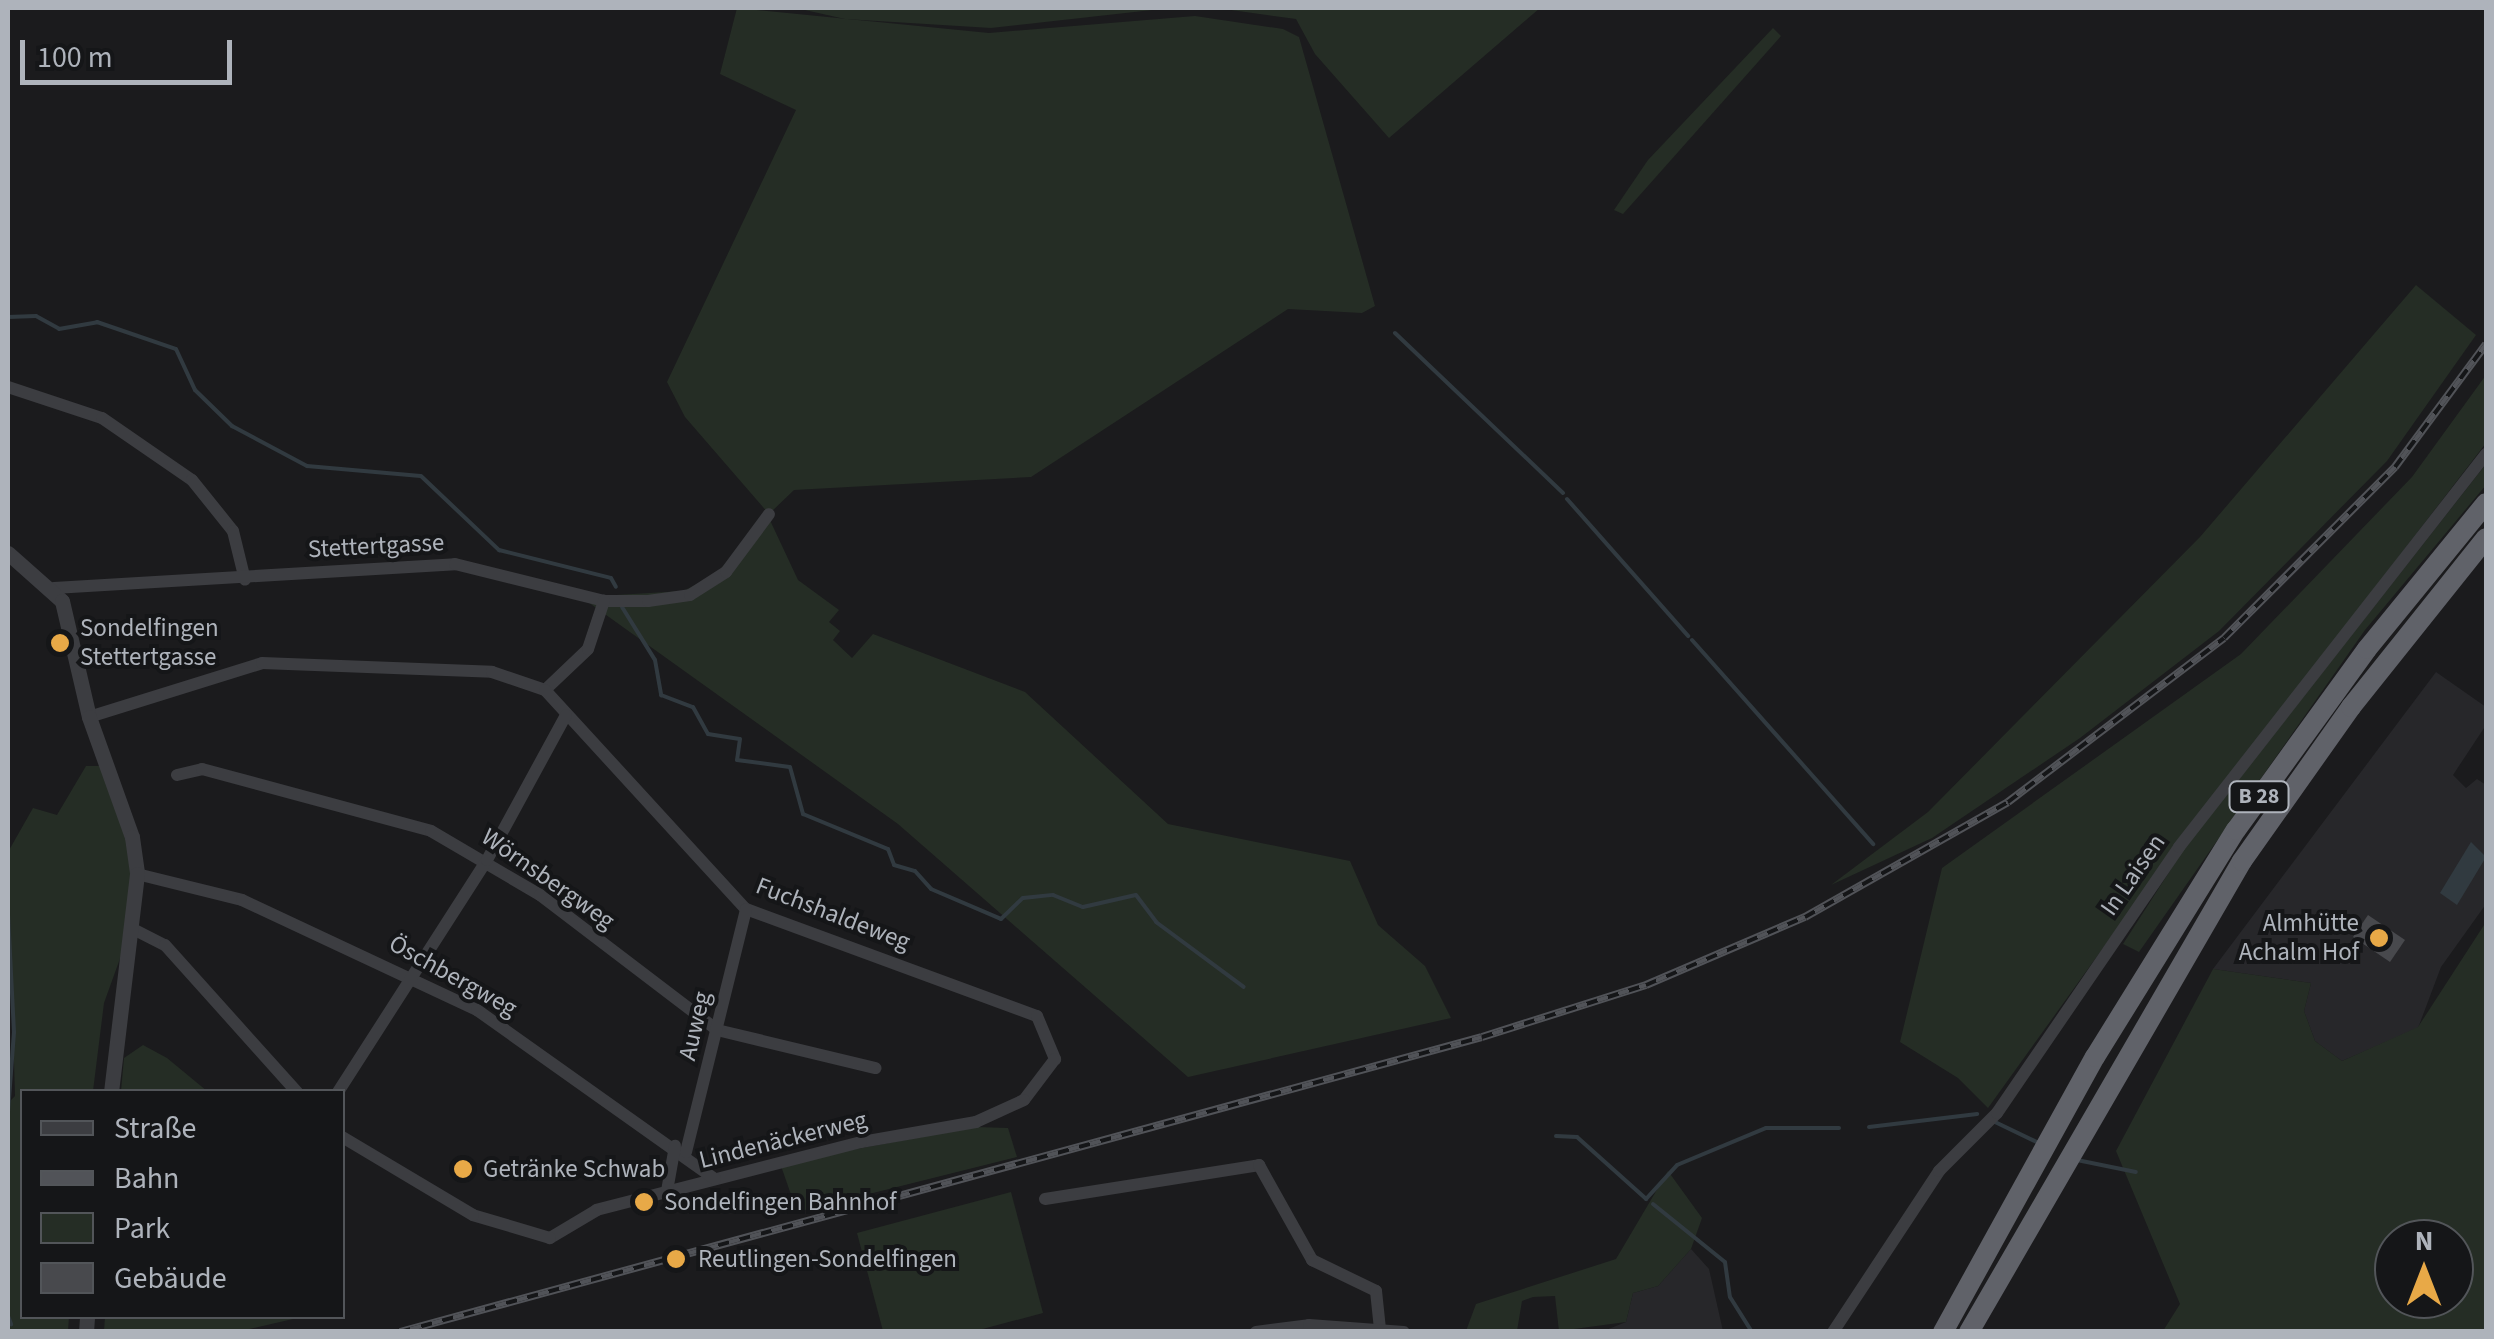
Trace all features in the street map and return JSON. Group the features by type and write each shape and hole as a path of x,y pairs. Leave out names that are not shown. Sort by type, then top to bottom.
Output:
{"highway":[{"name":"B 28","path":"1943,1332 2063,1113 2280,766 2486,503"},
{"name":"B 28","path":"1969,1332 2083,1125 2263,830 2486,538"}],"street":[{"path":"8,387 102,418 192,480 233,531 245,580"},
{"name":"In Laisen","path":"1833,1332 1940,1171 1997,1113 2179,847 2486,454"},
{"name":"Stettertgasse","path":"54,588 245,580 455,564 604,601 690,595 726,572 768,514"},
{"path":"8,553 54,588 90,716 130,826 137,874 112,1089"},
{"path":"90,716 262,664 492,672 545,690 588,649 604,601"},
{"name":"Fuchshaldeweg","path":"545,690 746,910 1036,1016 1052,1046 1050,1074 1024,1100 976,1122"},
{"path":"340,1089 414,981 487,860 566,715"},
{"name":"Wörnsbergweg","path":"176,775 202,769 316,795 431,831 487,860 717,1030 875,1068"},
{"name":"Öschbergweg","path":"137,874 242,900 341,940 414,981 477,1010 681,1149 715,1180"},
{"name":"Auweg","path":"667,1192 717,1030 746,910"},
{"path":"131,928 166,944 295,1089"},
{"name":"Lindenäckerweg","path":"345,1139 472,1216 550,1238 570,1221 667,1192 976,1122"},
{"path":"1046,1199 1259,1165 1312,1260 1376,1292 1380,1329"},
{"path":"1256,1332 1310,1328 1404,1332"}],"shaded area":[{"path":"2436,672 2486,707 2486,725 2453,775 2466,788 2477,779 2486,785 2486,904 2441,967 2418,1028 2342,1061 2315,1041 2304,1011 2311,983 2213,969"},
{"path":"2471,842 2486,857 2457,905 2440,893"},
{"path":"1691,1249 1709,1269 1723,1331 1601,1332 1626,1322 1633,1293 1658,1286"}],"green space":[{"path":"737,8 989,33 1195,16 1283,29 1299,37 1375,306 1362,313 1288,309 1031,477 794,490 769,514 685,417 667,382 796,110 720,74"},
{"path":"796,8 1170,8 991,28 845,19"},
{"path":"1217,8 1540,8 1389,138 1315,54 1296,19"},
{"path":"1773,28 1781,36 1623,214 1614,210 1648,160"},
{"path":"2416,285 2476,335 2387,461 2219,631 2080,738 1932,838 1831,885 1928,812 2200,537"},
{"path":"2486,375 2486,443 2177,845 1988,1108 1958,1078 1900,1042 1942,868 2241,654 2412,477"},
{"path":"2486,464 2486,485 2365,630 2139,952 2123,944 2184,849"},
{"path":"768,516 798,580 839,610 829,622 840,631 833,640 852,658 873,634 1025,692 1168,824 1350,861 1378,925 1425,966 1451,1018 1188,1077 898,824 567,587 599,596 683,591 715,575"},
{"path":"86,766 107,766 130,826 131,928 104,1003 93,1089 20,1089 20,1319 69,1319 68,1331 8,1331 8,1103 15,1096 8,852 33,808 57,815"},
{"path":"2486,922 2486,1331 2163,1331 2180,1304 2116,1151 2213,969 2311,983 2304,1011 2315,1041 2342,1061 2418,1027"},
{"path":"143,1045 167,1058 205,1089 121,1089 124,1058"},
{"path":"976,1127 1008,1128 1017,1157 797,1212 780,1163"},
{"path":"1668,1171 1702,1218 1691,1249 1658,1286 1633,1293 1626,1322 1559,1331 1555,1296 1533,1297 1522,1301 1517,1331 1466,1331 1476,1304 1616,1259"},
{"path":"1011,1192 1043,1313 975,1331 883,1331 857,1233"},
{"path":"105,1319 293,1319 241,1331 104,1331"}],"building":[{"name":"Almhütte Achalm Hof","path":"2368,915 2405,940 2390,962 2353,937"}],"waterway":[{"path":"8,317 36,316 59,329 97,322 176,349 195,390 232,426 307,466 421,476 499,550 611,578 616,587"},
{"path":"1395,333 1563,493"},
{"path":"1567,499 1688,636"},
{"path":"622,607 655,660 661,695 693,707 708,734 740,739 737,760 790,767 803,814 888,849 894,865 915,871 931,889 1001,919 1023,898 1053,895 1083,907 1136,895 1156,922 1244,987"},
{"path":"1692,640 1873,844"},
{"path":"8,780 8,789"},
{"path":"8,914 14,1032 8,1112"},
{"path":"1869,1127 1977,1114"},
{"path":"1995,1122 2041,1144"},
{"path":"1556,1136 1577,1137 1646,1199 1677,1165 1766,1128 1839,1128"},
{"path":"2077,1160 2136,1172"},
{"path":"1653,1204 1725,1262 1730,1297 1752,1332"},
{"path":"8,1316 11,1324"}],"railway":[{"path":"400,1332 1482,1037 1646,985 1805,917 2008,802 2224,638 2395,467 2486,344"}],"place":[{"name":"Sondelfingen Stettertgasse","path":"60,643"},
{"name":"Almhütte Achalm Hof","path":"2379,938"},
{"name":"Getränke Schwab","path":"463,1169"},
{"name":"Sondelfingen Bahnhof","path":"644,1202"},
{"name":"Reutlingen-Sondelfingen","path":"676,1259"}]}
